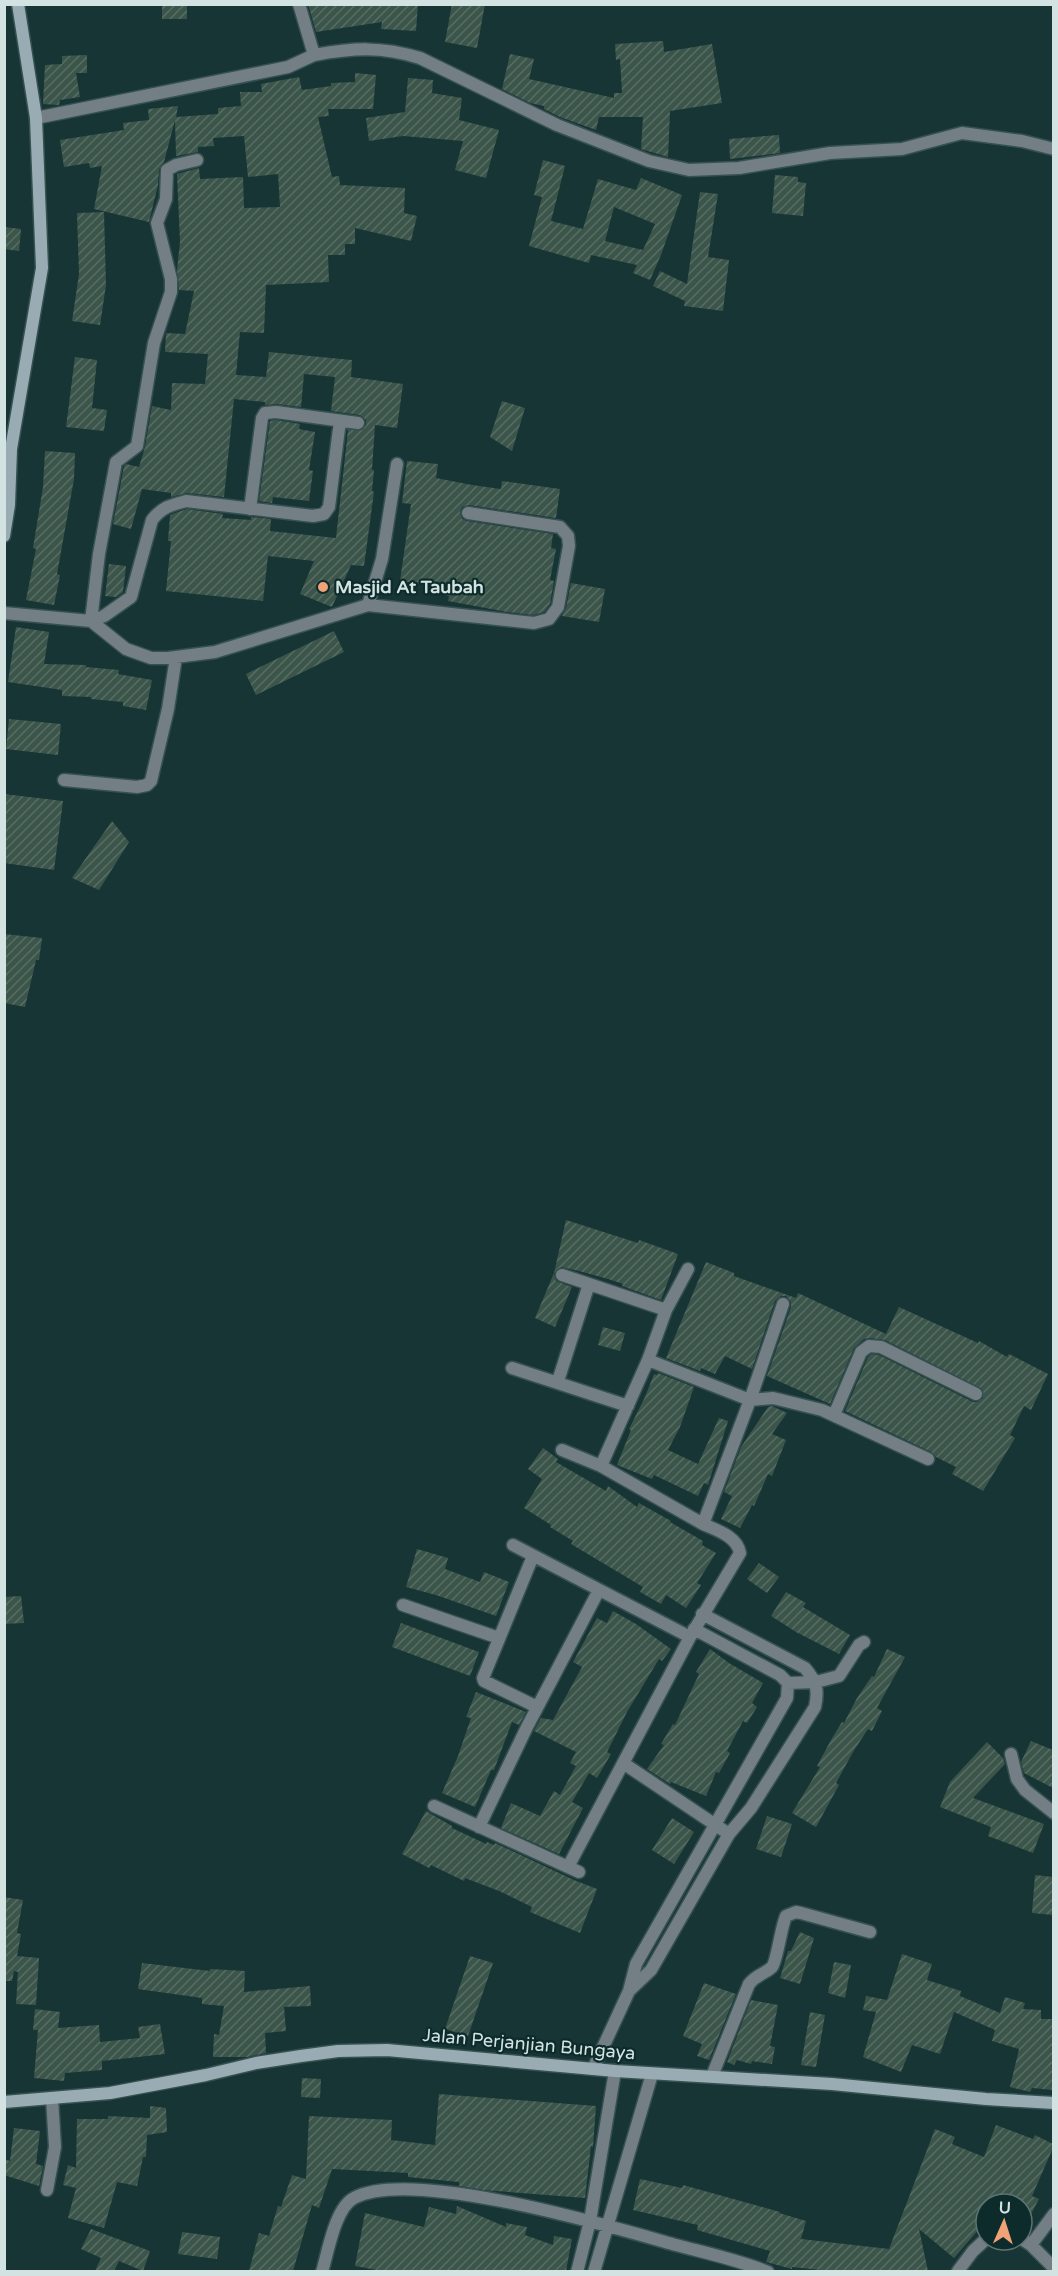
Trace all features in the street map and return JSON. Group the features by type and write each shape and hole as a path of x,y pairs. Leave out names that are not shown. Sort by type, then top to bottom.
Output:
{"main road":[{"path":"4,536 9,505 11,449 42,268 36,118 18,4"},
{"name":"Jalan Perjanjian Bungaya","path":"4,2102 110,2093 256,2063 346,2051 415,2052 652,2074 832,2084 1053,2103"}],"street":[{"path":"299,4 314,55"},
{"path":"36,118 258,75 288,68 314,55 358,48 376,48 398,51 420,58 557,125 649,161 689,170 740,168 830,153 902,149 962,133 1022,141 1053,149"},
{"path":"92,621 99,554 116,462 137,446 154,343 171,292 171,279 157,223 166,199 167,170 176,165 197,160"},
{"path":"250,508 262,418 265,413 276,412 358,423"},
{"path":"4,613 92,621 104,616 131,597 152,520 167,506 186,501 313,516 324,514 329,507 339,421"},
{"path":"368,604 382,559 397,464"},
{"path":"92,621 126,650 151,658 215,652 368,604 534,623 549,619 558,607 569,546 565,531 560,527 468,513"},
{"path":"64,780 137,787 147,785 152,781 168,709 176,657"},
{"path":"601,1466 648,1360 666,1310 688,1269"},
{"path":"562,1275 666,1310"},
{"path":"558,1381 589,1284"},
{"path":"703,1524 783,1304"},
{"path":"834,1415 861,1352 873,1346 881,1347 976,1394"},
{"path":"648,1360 750,1400 773,1398 811,1406 928,1459"},
{"path":"512,1368 558,1381 628,1406"},
{"path":"434,1806 573,1869 623,1763 702,1614 740,1553 738,1544 729,1537 601,1466 562,1450"},
{"path":"513,1545 599,1590 780,1675 788,1683 816,1682 839,1676 859,1645 864,1642"},
{"path":"533,1556 483,1675 484,1681 537,1707"},
{"path":"479,1827 537,1707 599,1590"},
{"path":"403,1605 499,1638"},
{"path":"629,1991 651,1970 729,1834 757,1798 815,1707 818,1689 816,1682 805,1668 702,1614"},
{"path":"592,2068 629,1991 636,1964 714,1824 783,1707 787,1698 788,1683"},
{"path":"1011,1754 1017,1779 1025,1790 1053,1813"},
{"path":"623,1763 729,1834"},
{"path":"712,2076 749,1984 756,1975 765,1972 774,1964 780,1930 786,1916 796,1912 870,1932"},
{"path":"578,2271 590,2222 615,2071"},
{"path":"594,2271 652,2074"},
{"path":"47,2190 55,2147 52,2098"},
{"path":"322,2271 343,2208 353,2198 371,2192 405,2188 540,2209 607,2225 768,2271"},
{"path":"1034,2234 1053,2214"},
{"path":"1034,2249 1053,2268"},
{"path":"958,2271 974,2250"}],"building":[{"path":"162,4 187,4 187,19 162,19"},
{"path":"308,4 418,4 416,31 381,29 382,22 316,32"},
{"path":"452,4 485,4 477,48 445,42"},
{"path":"663,41 664,52 712,44 722,103 670,111 668,157 641,149 643,117 599,117 596,130 560,117 544,109 544,106 530,103 502,89 510,54 534,59 529,79 614,98 614,93 622,93 620,59 616,60 615,44"},
{"path":"87,55 87,73 76,73 80,97 60,100 59,105 43,104 45,65 62,64 62,56"},
{"path":"355,73 376,75 373,109 328,109 329,116 318,117 332,177 339,176 340,185 405,188 404,213 417,216 411,241 355,228 355,244 345,244 345,255 328,255 329,282 266,285 264,333 240,332 236,375 266,377 269,352 352,360 351,377 403,384 397,428 375,425 372,470 374,470 372,491 374,492 364,566 351,565 332,607 300,594 314,561 268,556 263,601 166,591 171,541 168,541 170,515 187,509 223,514 222,518 271,519 270,531 336,538 348,430 362,430 366,425 366,420 360,415 331,411 335,377 304,374 301,407 265,405 265,402 234,399 224,497 187,493 171,497 171,493 142,489 131,529 113,524 124,466 126,464 139,467 152,406 171,410 172,383 205,384 208,354 165,352 166,333 185,334 194,291 179,290 177,270 180,242 177,174 199,168 200,179 243,177 244,208 280,207 278,174 248,177 244,136 213,138 214,146 198,147 198,152 176,156 175,120 164,162 159,169 158,185 149,222 94,209 102,166 90,168 89,163 64,167 60,140 124,130 123,123 149,120 148,109 178,106 176,117 218,114 218,108 241,106 240,92 262,92 261,84 299,77 302,90 331,86 331,83 355,82"},
{"path":"408,78 433,80 432,93 462,98 459,120 499,130 486,178 455,170 463,141 403,136 369,141 366,118 405,112"},
{"path":"779,135 780,153 730,159 729,139"},
{"path":"543,160 565,166 551,221 583,229 598,179 636,190 641,178 682,195 650,280 633,273 637,265 591,255 589,263 529,246 542,197 534,195","holes":["614,207 655,224 643,250 605,241"]},
{"path":"775,175 798,177 798,182 806,183 803,216 772,213"},
{"path":"700,192 718,194 708,257 729,260 723,311 684,306 685,301 653,286 660,271 687,284"},
{"path":"104,212 106,285 100,325 72,321 79,274 77,213"},
{"path":"4,227 21,229 19,251 4,249"},
{"path":"75,357 97,360 92,408 107,410 104,431 66,427"},
{"path":"502,401 525,408 512,451 490,437"},
{"path":"270,421 300,424 299,429 315,432 309,470 313,471 309,501 273,497 272,503 259,501"},
{"path":"45,451 75,453 74,479 57,574 60,575 54,605 26,600 36,549 33,548 43,487"},
{"path":"407,461 438,464 436,478 472,485 501,489 502,481 560,489 556,518 469,505 462,507 460,512 462,519 467,521 553,534 551,548 556,549 550,580 554,581 550,604 544,612 533,615 448,601 449,596 443,595 444,587 400,581 411,504 402,503"},
{"path":"109,564 126,566 123,592 116,597 105,596"},
{"path":"571,583 605,589 599,622 562,616"},
{"path":"16,627 49,632 44,664 86,665 86,667 119,670 118,674 152,680 146,710 123,706 123,702 91,699 91,697 62,696 62,690 8,682"},
{"path":"334,631 344,652 256,695 246,674"},
{"path":"9,719 61,724 58,755 6,749"},
{"path":"4,794 63,801 54,870 4,863"},
{"path":"112,821 129,842 99,890 72,878"},
{"path":"4,934 42,938 39,960 36,960 25,1007 4,1003"},
{"path":"566,1220 638,1243 639,1240 678,1254 661,1300 622,1286 623,1284 579,1271 561,1267 554,1273"},
{"path":"706,1262 734,1273 734,1276 796,1298 798,1293 886,1334 899,1307 978,1343 979,1341 1007,1357 1009,1354 1048,1374 1031,1410 1024,1406 1010,1435 1015,1438 983,1491 952,1474 956,1467 931,1452 845,1411 871,1354 879,1355 973,1402 983,1398 982,1389 885,1340 870,1338 864,1339 854,1348 830,1404 767,1376 791,1307 791,1302 786,1296 781,1296 775,1301 752,1369 725,1356 715,1374 701,1368 700,1371 666,1358"},
{"path":"554,1273 556,1281 572,1287 555,1327 535,1318"},
{"path":"603,1327 625,1333 620,1351 598,1345"},
{"path":"658,1373 694,1387 680,1427 668,1450 698,1464 719,1418 728,1421 708,1485 704,1483 698,1496 654,1475 652,1479 617,1465 631,1430 629,1429 654,1374"},
{"path":"772,1406 787,1413 772,1434 786,1440 772,1476 768,1474 754,1506 752,1505 740,1528 721,1519 732,1496 724,1492 741,1447 768,1407"},
{"path":"543,1448 558,1459 556,1462 606,1491 608,1486 637,1507 639,1503 671,1521 703,1541 702,1545 716,1553 697,1583 701,1585 686,1608 666,1595 661,1604 640,1592 643,1587 571,1544 573,1541 524,1508 542,1479 528,1469"},
{"path":"417,1549 448,1558 445,1569 480,1582 484,1572 509,1582 496,1616 406,1587"},
{"path":"759,1563 779,1577 767,1593 747,1579"},
{"path":"786,1592 806,1603 803,1607 850,1635 839,1654 771,1616"},
{"path":"21,1596 24,1623 4,1624 4,1597"},
{"path":"613,1611 671,1649 662,1661 659,1659 627,1712 607,1752 611,1754 597,1778 589,1773 572,1802 583,1808 559,1854 501,1828 511,1803 540,1816 554,1791 560,1795 576,1766 570,1763 576,1752 534,1731 541,1718 553,1720 582,1667 573,1662 597,1618 607,1623"},
{"path":"401,1623 479,1652 470,1676 392,1647"},
{"path":"710,1649 763,1683 752,1703 757,1707 747,1723 743,1721 727,1751 730,1753 719,1773 716,1772 706,1796 671,1782 670,1784 647,1769 664,1745 661,1744 673,1724 675,1725 699,1674 696,1672"},
{"path":"887,1649 905,1657 877,1708 882,1711 872,1731 868,1729 853,1752 836,1783 839,1785 816,1827 792,1813 820,1767 817,1766 831,1740 872,1676 874,1677"},
{"path":"476,1692 526,1712 519,1725 512,1722 494,1770 491,1770 475,1807 442,1793 471,1718 466,1717"},
{"path":"1031,1741 1053,1750 1053,1788 1024,1773 1021,1762"},
{"path":"987,1742 1003,1758 1005,1764 973,1798 1044,1824 1033,1853 988,1836 991,1827 940,1807 950,1782"},
{"path":"426,1811 452,1828 486,1844 487,1842 494,1845 495,1843 597,1889 580,1933 530,1912 532,1907 499,1891 465,1878 464,1881 431,1865 429,1868 402,1854"},
{"path":"767,1816 792,1824 781,1857 756,1849"},
{"path":"672,1818 694,1832 674,1864 652,1850"},
{"path":"1035,1875 1053,1877 1053,1915 1032,1913"},
{"path":"4,1897 23,1900 17,1933 21,1934 17,1956 39,1958 36,2005 16,2004 18,1972 14,1971 12,1981 4,1981"},
{"path":"800,1932 814,1938 800,1984 780,1978 788,1951 791,1951"},
{"path":"902,1954 932,1964 927,1980 961,1991 960,1996 1000,2013 1005,1997 1025,2003 1023,2009 1041,2010 1041,2019 1053,2019 1053,2090 1032,2088 1030,2092 1010,2087 1019,2049 992,2041 995,2030 954,2012 940,2054 912,2045 901,2072 863,2057 876,2012 863,2010 866,1996 887,2000"},
{"path":"470,1956 493,1963 468,2036 445,2029"},
{"path":"834,1962 851,1965 845,1998 828,1993"},
{"path":"142,1963 210,1971 210,1969 245,1971 244,1992 310,1986 311,2006 284,2007 286,2031 265,2033 266,2053 247,2057 213,2057 214,2034 219,2035 224,2006 202,2004 202,1998 138,1989"},
{"path":"704,1983 736,1994 709,2060 697,2056 702,2044 683,2036"},
{"path":"751,2000 778,2005 770,2046 775,2047 772,2064 752,2061 751,2064 737,2060 734,2065 727,2062"},
{"path":"35,2009 60,2012 58,2028 99,2025 100,2042 140,2038 138,2027 160,2024 165,2054 102,2061 102,2070 65,2073 64,2081 34,2078 38,2030 33,2030"},
{"path":"810,2012 825,2015 816,2067 801,2065"},
{"path":"302,2078 321,2079 320,2098 301,2097"},
{"path":"439,2094 596,2106 593,2147 591,2146 585,2198 483,2190 459,2186 459,2182 408,2177 408,2173 332,2169 319,2208 312,2205 293,2271 249,2271 259,2233 269,2236 278,2206 281,2207 292,2175 306,2179 309,2116 392,2120 391,2140 435,2145"},
{"path":"150,2106 166,2108 167,2132 147,2135 146,2157 143,2157 137,2186 117,2182 104,2228 68,2218 76,2188 63,2185 68,2165 76,2168 77,2119 108,2119 108,2116 150,2118"},
{"path":"996,2125 1033,2139 1035,2135 1053,2144 1034,2192 974,2192 974,2235 954,2258 919,2229 928,2271 830,2271 792,2267 792,2269 766,2262 770,2251 697,2230 698,2225 633,2210 640,2179 682,2188 683,2185 806,2221 801,2239 889,2249 935,2129 955,2137 952,2144 984,2157"},
{"path":"14,2128 40,2131 36,2164 43,2166 39,2186 4,2175 4,2159 10,2161"},
{"path":"1034,2197 1039,2199 1034,2208"},
{"path":"457,2206 506,2227 506,2223 527,2227 525,2235 553,2245 554,2236 572,2239 566,2271 382,2271 355,2266 365,2213 424,2227 429,2207 456,2214"},
{"path":"91,2229 150,2251 143,2271 119,2261 114,2271 95,2271 101,2258 81,2249"},
{"path":"182,2232 220,2237 217,2259 178,2254"}],"place":[{"name":"Masjid At Taubah","path":"323,587"}]}
